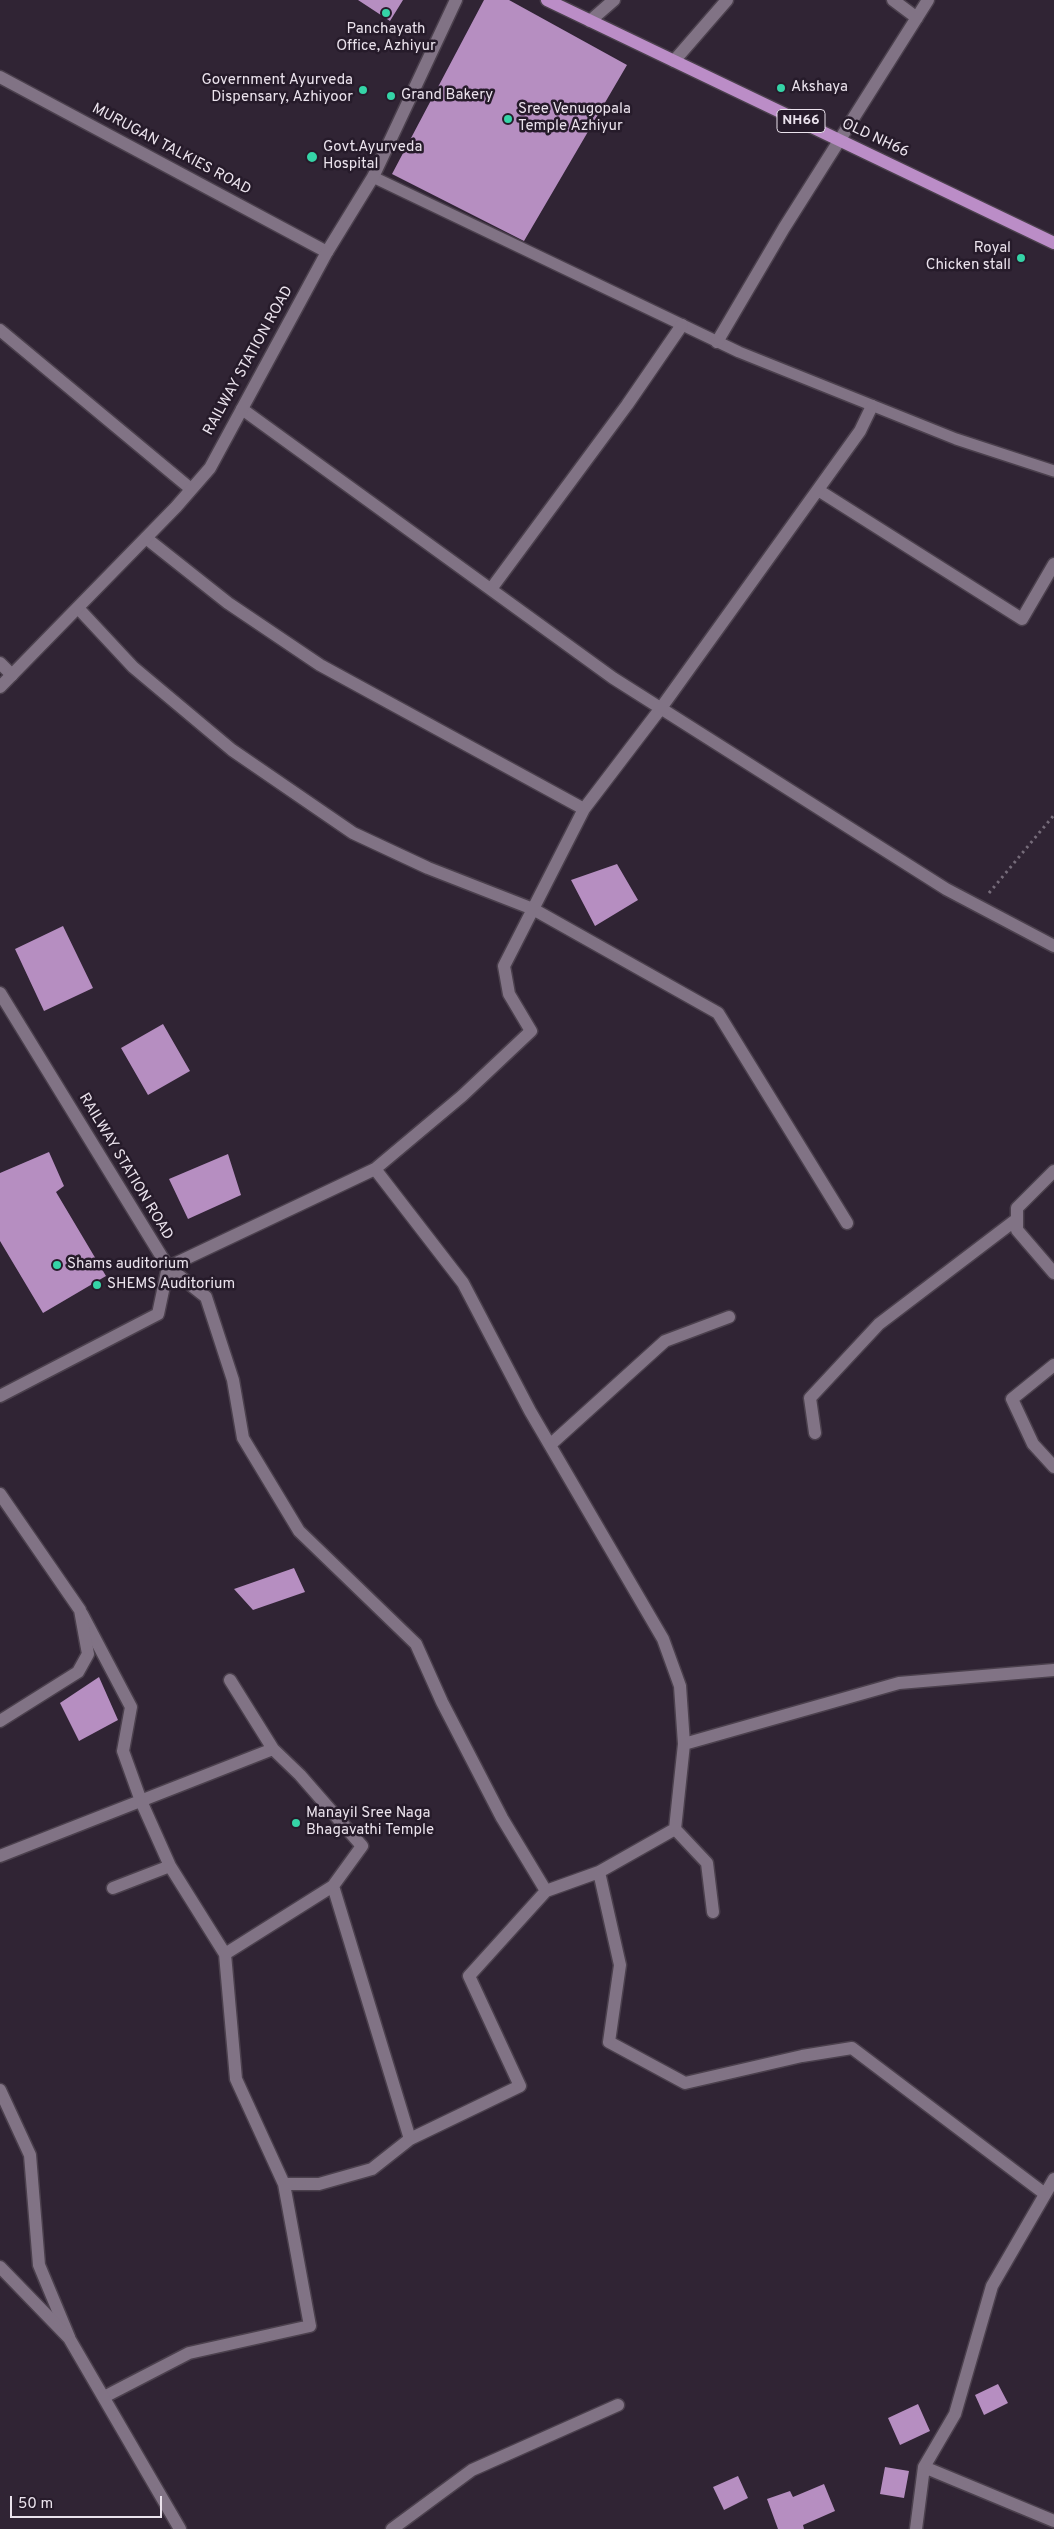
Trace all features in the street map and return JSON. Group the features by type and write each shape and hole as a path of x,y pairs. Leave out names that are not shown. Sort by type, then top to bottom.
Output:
{"main road":[{"name":"OLD NH66","path":"547,0 1054,243"}],"street":[{"name":"RAILWAY STATION ROAD","path":"0,687 146,538 210,468 328,252 373,177 456,0"},
{"path":"590,21 614,0"},
{"path":"674,61 727,0"},
{"path":"893,0 916,18"},
{"path":"717,342 784,228 928,0"},
{"name":"MURUGAN TALKIES ROAD","path":"0,77 328,252"},
{"path":"491,590 628,405 682,325"},
{"path":"0,330 191,490"},
{"path":"168,1267 375,1169 462,1096 531,1031 509,994 504,966 584,809 661,708 818,490 860,431 872,406"},
{"path":"242,409 613,678 946,889 1054,946"},
{"path":"818,490 1022,619 1054,564"},
{"path":"146,538 228,603 320,665 584,809"},
{"path":"78,608 133,667 232,750 353,833 428,868 533,909 718,1013 847,1223"},
{"path":"0,663 12,674"},
{"name":"RAILWAY STATION ROAD","path":"0,993 168,1267"},
{"path":"375,1169 463,1283 530,1411 663,1639 680,1686 684,1744 676,1829 707,1863 713,1912"},
{"path":"1054,1171 1017,1208 1017,1230 1054,1273"},
{"path":"815,1433 810,1398 867,1337 880,1324 1017,1219"},
{"path":"0,1396 158,1314 168,1267"},
{"path":"168,1267 206,1297 233,1380 243,1438 299,1531 416,1644 442,1702 502,1818 546,1891"},
{"path":"550,1445 665,1341 729,1317"},
{"path":"1054,1365 1012,1399 1033,1444 1054,1467"},
{"path":"0,1494 80,1610 132,1707 123,1751 141,1801 170,1866 225,1954 236,2079 284,2184 310,2326 189,2353 104,2397"},
{"path":"0,1721 78,1672 88,1654 80,1610"},
{"path":"684,1744 899,1683 1054,1670"},
{"path":"225,1954 333,1886 362,1846 300,1775 273,1749 230,1680"},
{"path":"0,1856 273,1749"},
{"path":"284,2184 319,2184 372,2169 410,2139 520,2086 469,1976 546,1891 598,1872 676,1829"},
{"path":"113,1888 170,1866"},
{"path":"598,1872 620,1965 609,2042 685,2083 802,2056 852,2048 1045,2194"},
{"path":"333,1886 410,2139"},
{"path":"0,2090 30,2155 39,2265 69,2338 180,2529"},
{"path":"916,2529 924,2467 954,2414 992,2286 1054,2179"},
{"path":"0,2267 69,2338"},
{"path":"392,2529 472,2470 618,2405"},
{"path":"924,2467 1054,2521"}],"lane":[{"path":"373,177 717,342 956,439 1054,471"}],"path":[{"path":"978,906 1054,815"}],"building":[{"name":"Panchayath Office, Azhiyur","path":"358,0 403,0 390,21"},
{"name":"Sree Venugopala Temple Azhiyur","path":"484,0 509,0 627,65 524,241 392,174"},
{"path":"617,864 638,900 595,926 571,880"},
{"path":"63,926 93,988 44,1011 15,949"},
{"path":"163,1024 190,1071 148,1095 121,1048"},
{"path":"49,1152 64,1186 56,1192 106,1276 43,1313 0,1241 0,1173"},
{"path":"228,1154 241,1195 188,1219 169,1179"},
{"path":"294,1568 305,1592 253,1610 234,1589"},
{"path":"99,1677 118,1720 79,1741 60,1703"},
{"path":"998,2384 1008,2403 984,2415 975,2395"},
{"path":"918,2404 930,2431 900,2445 888,2418"},
{"path":"885,2467 909,2471 904,2498 880,2494"},
{"path":"738,2476 748,2498 724,2510 713,2487"},
{"path":"824,2484 835,2511 803,2525 804,2529 778,2529 767,2499 790,2491 793,2497"}],"place":[{"name":"Panchayath Office, Azhiyur","path":"386,13"},
{"name":"Akshaya","path":"781,88"},
{"name":"Government Ayurveda Dispensary, Azhiyoor","path":"363,90"},
{"name":"Grand Bakery","path":"391,96"},
{"name":"Sree Venugopala Temple Azhiyur","path":"508,119"},
{"name":"Govt.Ayurveda Hospital","path":"312,157"},
{"name":"Royal Chicken stall","path":"1021,258"},
{"name":"Shams auditorium","path":"57,1265"},
{"name":"SHEMS Auditorium","path":"97,1285"},
{"name":"Manayil Sree Naga Bhagavathi Temple","path":"296,1823"}]}
